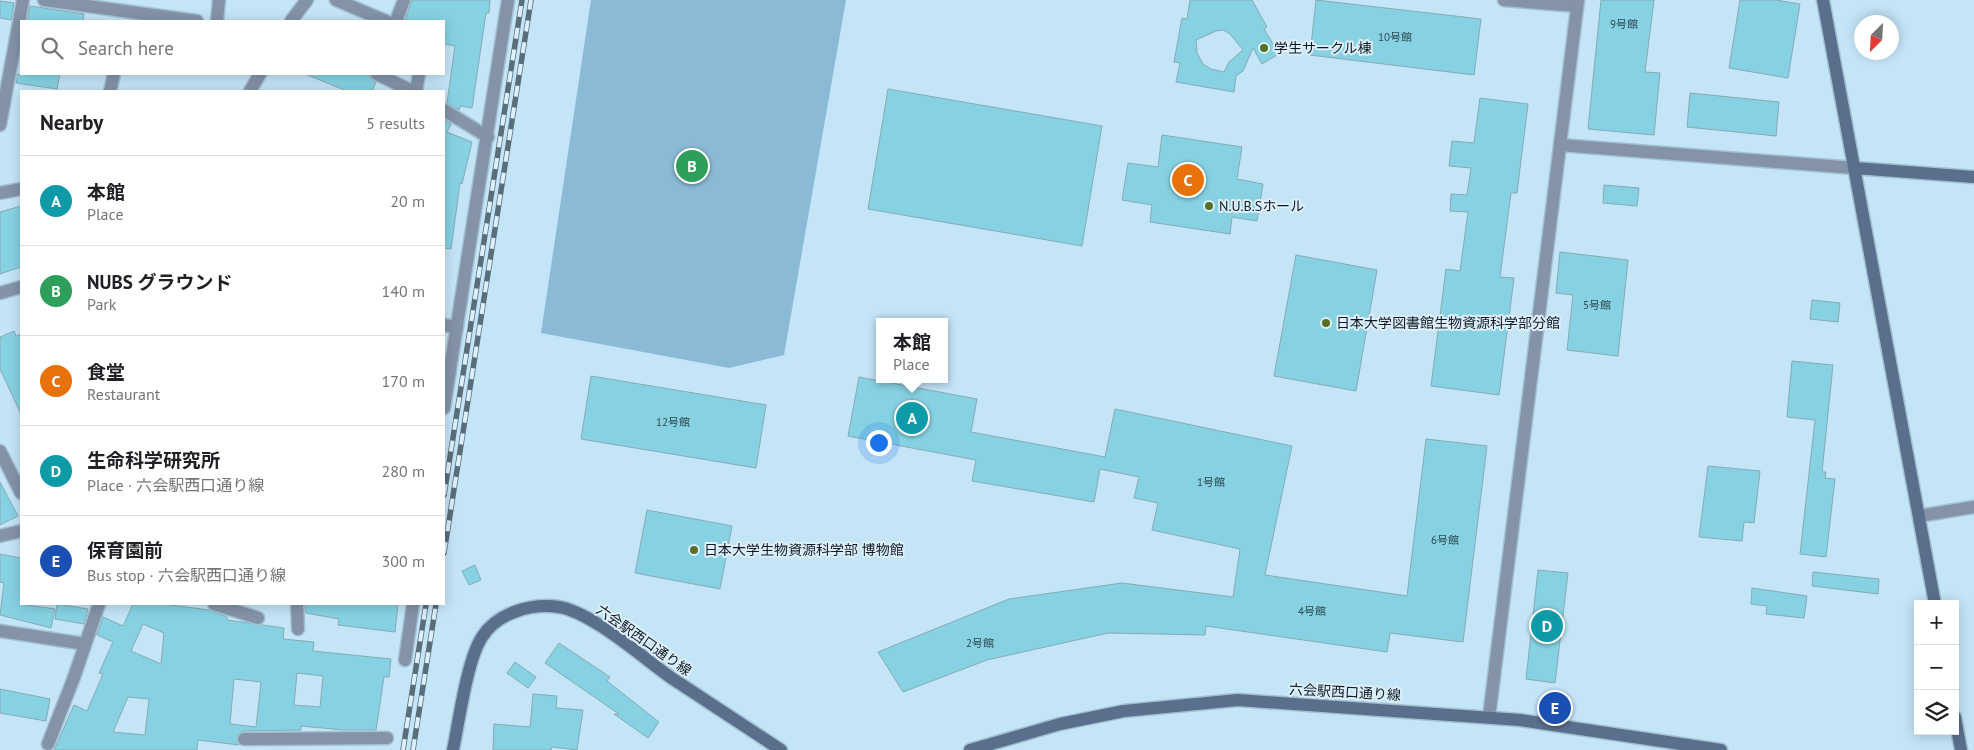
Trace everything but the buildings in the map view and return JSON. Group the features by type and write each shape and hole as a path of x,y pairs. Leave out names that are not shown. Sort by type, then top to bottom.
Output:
{"street":[{"path":"0,125 23,0"},
{"path":"44,0 124,17 179,20"},
{"path":"217,20 219,0"},
{"path":"291,20 307,0"},
{"path":"336,0 384,20"},
{"path":"396,20 404,0"},
{"path":"445,402 508,0"},
{"path":"1489,717 1578,3 1504,0"},
{"path":"1824,0 1933,600"},
{"path":"110,90 114,75"},
{"path":"251,90 259,75"},
{"path":"380,75 410,90"},
{"path":"416,90 419,75"},
{"path":"445,111 488,137"},
{"path":"1560,145 1974,177"},
{"path":"0,193 20,189"},
{"path":"0,293 20,288"},
{"path":"445,325 457,327"},
{"path":"0,451 20,491"},
{"path":"1918,516 1974,507"},
{"path":"0,536 20,531"},
{"path":"48,744 99,605"},
{"path":"217,605 258,618"},
{"path":"297,605 298,629"},
{"path":"405,660 413,605"},
{"name":"六会駅西口通り線","path":"453,750 473,656 482,637 497,619 533,606 560,607 590,620 673,679 781,750"},
{"path":"0,631 85,644"},
{"name":"六会駅西口通り線","path":"970,750 1060,724 1124,711 1238,700 1520,720 1721,750"},
{"path":"1958,735 1961,750"},
{"path":"244,739 387,738"}],"shaded area":[{"path":"591,0 846,0 784,355 729,368 541,333"}],"railway":[{"path":"445,489 522,0"},
{"path":"445,547 531,0"},
{"path":"403,750 426,605"},
{"path":"413,750 436,605"}],"place":[{"name":"学生サークル棟","path":"1264,48"},
{"name":"NUBS グラウンド","path":"692,166"},
{"name":"食堂","path":"1188,180"},
{"name":"N.U.B.Sホール","path":"1209,206"},
{"name":"日本大学図書館生物資源科学部分館","path":"1326,323"},
{"name":"本館","path":"912,418"},
{"name":"日本大学生物資源科学部 博物館","path":"694,550"},
{"name":"生命科学研究所","path":"1547,626"},
{"name":"保育園前","path":"1555,708"}]}
